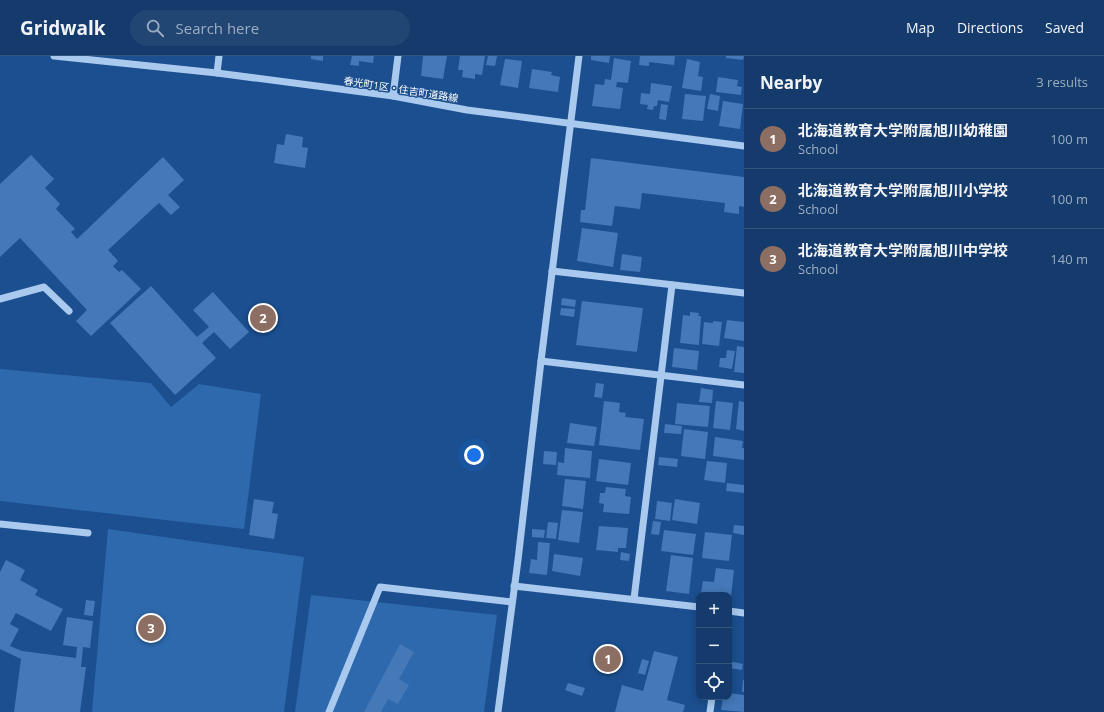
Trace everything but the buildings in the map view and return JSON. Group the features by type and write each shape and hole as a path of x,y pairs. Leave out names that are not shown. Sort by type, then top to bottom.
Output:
{"street":[{"name":"春光町1区・住吉町道路線","path":"54,56 217,73 393,96 467,110 744,146"},
{"path":"217,73 219,56"},
{"path":"393,96 398,56"},
{"path":"498,712 579,56"},
{"path":"552,271 744,293"},
{"path":"634,599 672,285"},
{"path":"0,299 44,287 69,312"},
{"path":"541,361 744,385"},
{"path":"0,524 88,533"},
{"path":"514,586 696,607"},
{"path":"329,712 380,587 512,602"},
{"path":"732,611 744,613"},
{"path":"710,712 712,700"}],"shaded area":[{"path":"0,369 151,383 171,407 199,384 261,394 244,529 0,501"},
{"path":"108,529 304,557 284,712 92,712"},
{"path":"311,595 497,615 484,712 295,712"}],"place":[{"name":"北海道教育大学附属旭川小学校","path":"263,318"},
{"name":"北海道教育大学附属旭川中学校","path":"151,628"},
{"name":"北海道教育大学附属旭川幼稚園","path":"608,659"}]}
